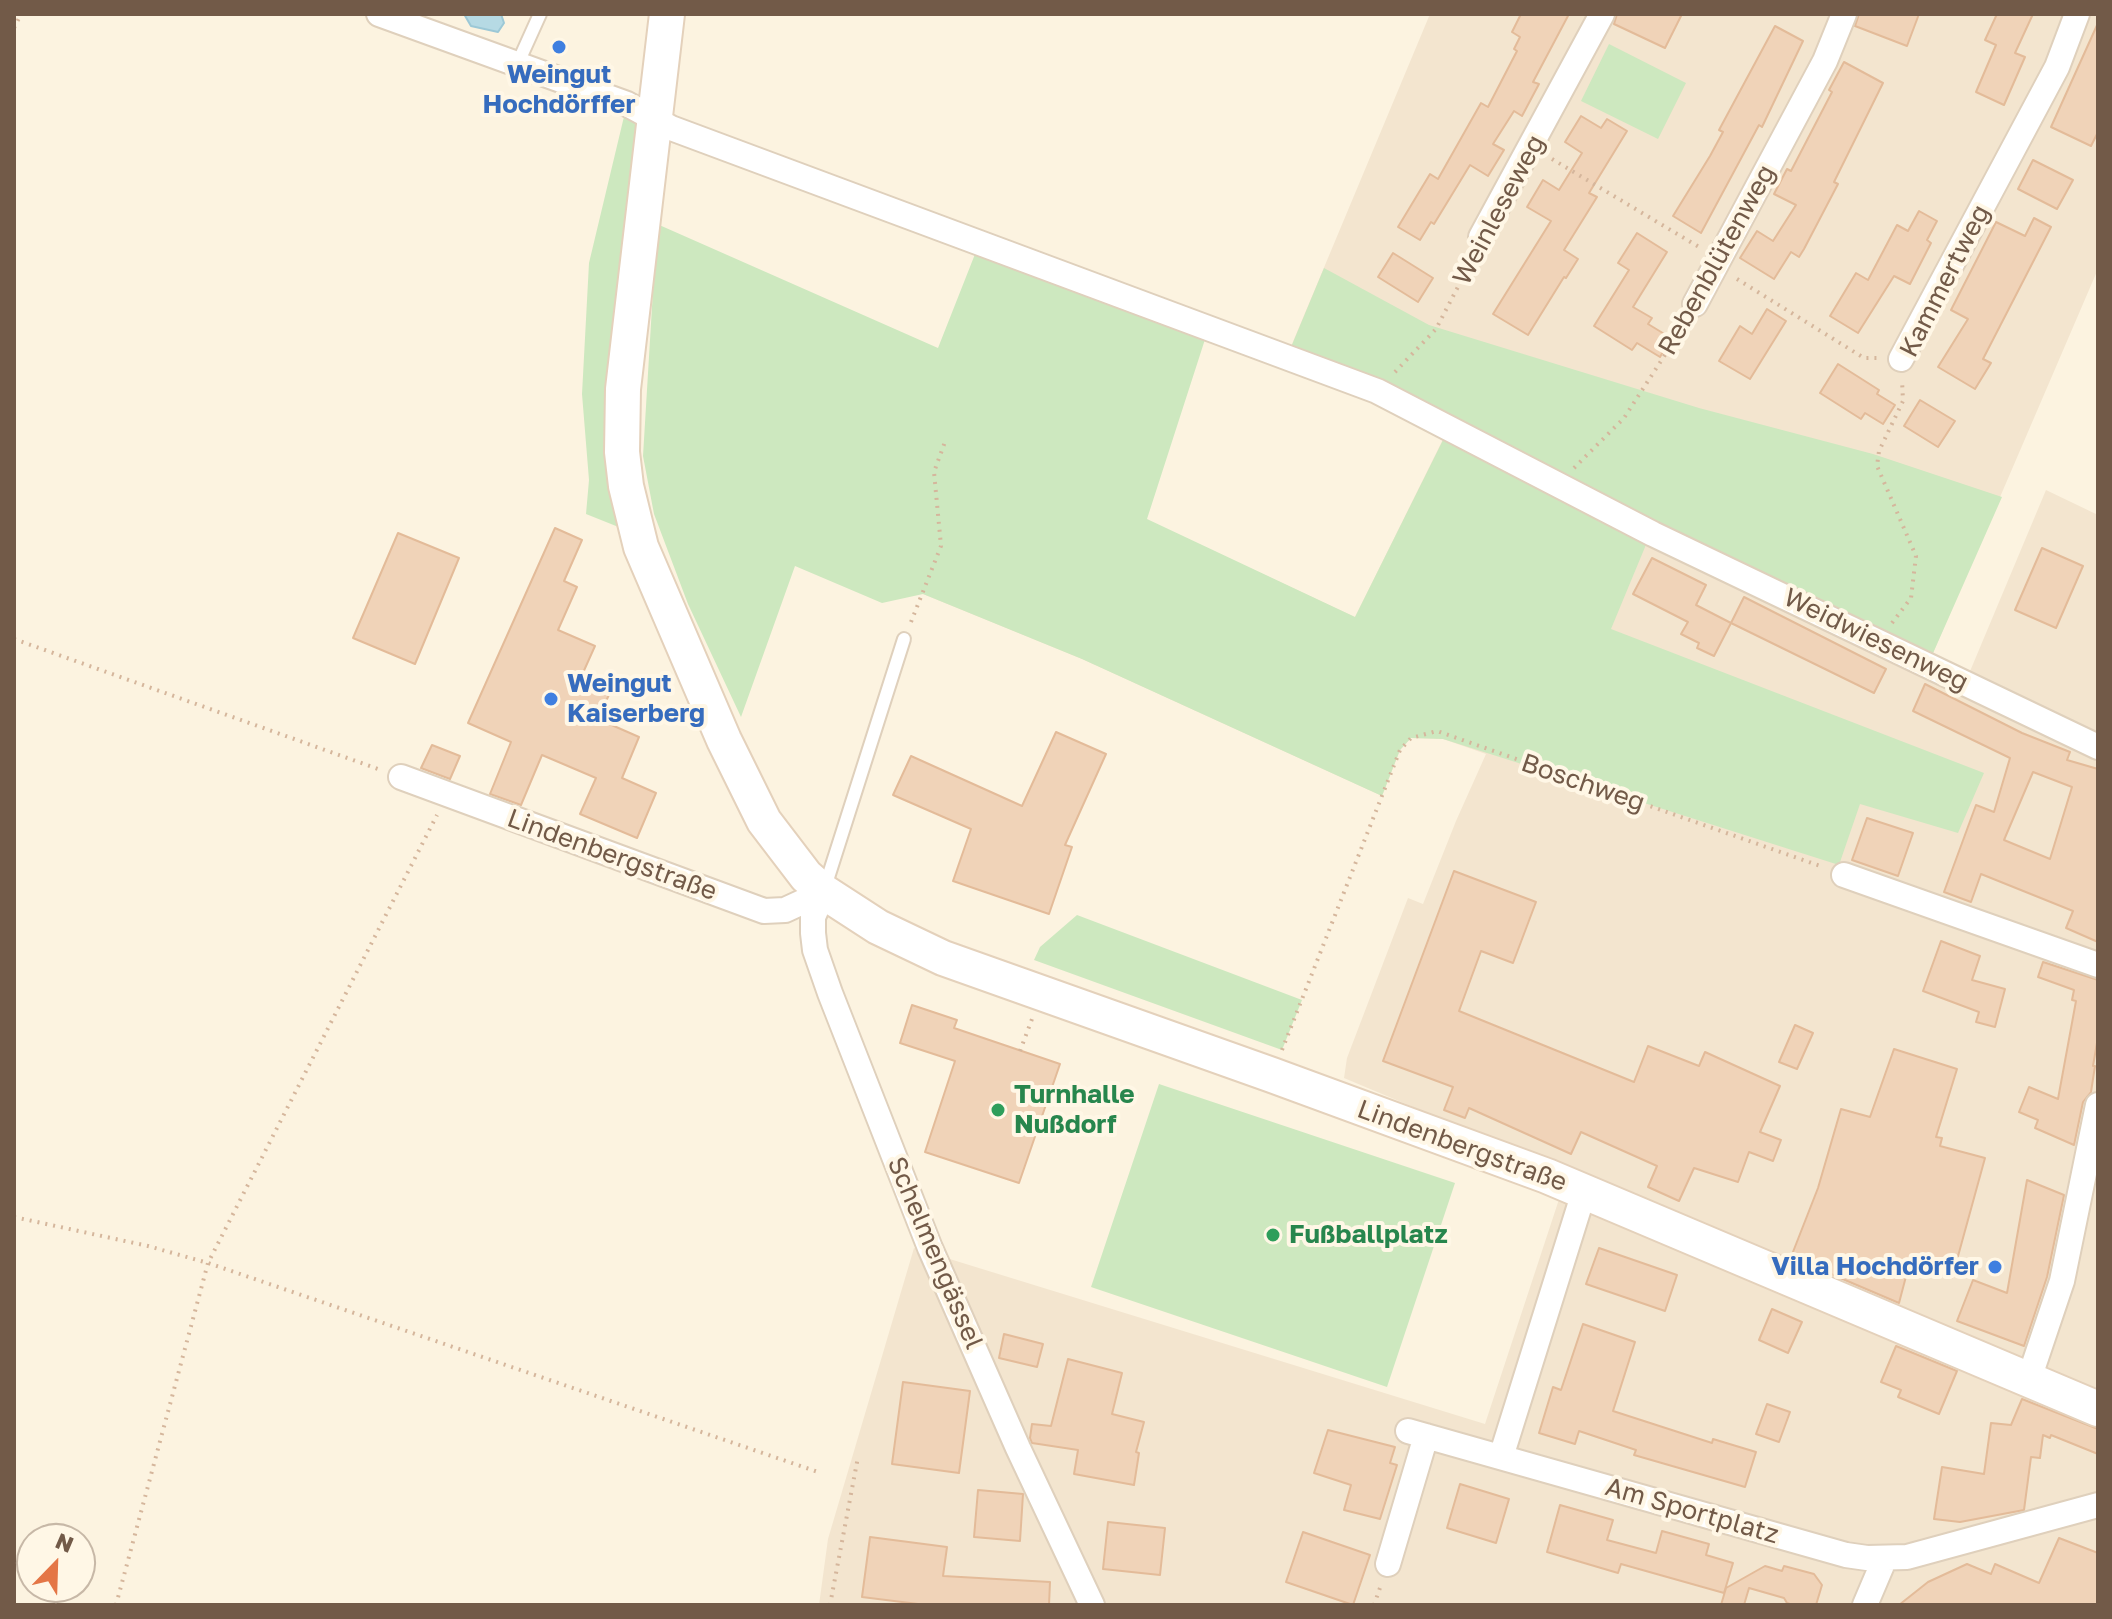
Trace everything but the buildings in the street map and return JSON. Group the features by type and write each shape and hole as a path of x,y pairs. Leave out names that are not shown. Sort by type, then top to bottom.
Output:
{"main road":[{"name":"Lindenbergstraße","path":"667,14 622,404 622,452 632,517 655,581 746,787 764,821 806,876 824,892 878,927 943,958 1426,1131 1584,1192 2098,1409"}],"street":[{"path":"379,14 422,22 517,65 627,104 655,118"},
{"name":"Weinleseweg","path":"1481,237 1602,14"},
{"name":"Rebenblütenweg","path":"1695,304 1825,61 1844,14"},
{"name":"Kammertweg","path":"1901,359 2057,67 2077,14"},
{"name":"Weidwiesenweg","path":"655,118 671,128 1377,391 1653,534 2098,747"},
{"name":"Lindenbergstraße","path":"401,777 764,911 785,910 824,892"},
{"path":"1844,875 2098,965"},
{"name":"Schelmengässel","path":"824,892 813,917 813,933 815,950 830,993 930,1248 1018,1448 1092,1605"},
{"path":"2029,1379 2062,1281 2098,1105"},
{"path":"1501,1457 1584,1192"},
{"name":"Am Sportplatz","path":"1388,1564 1417,1434 1846,1555 1907,1557 2098,1505"},
{"path":"1865,1605 1885,1558"}],"lane":[{"path":"517,65 540,14"},
{"path":"824,892 904,639"}],"path":[{"path":"14,28 21,14"},
{"path":"1532,147 1716,261 1864,358 1901,359"},
{"name":"Weinleseweg","path":"1377,391 1436,329 1465,277 1481,237"},
{"name":"Rebenblütenweg","path":"1558,485 1624,418 1674,343 1695,304"},
{"name":"Kammertweg","path":"1878,640 1911,598 1916,556 1877,466 1879,451 1903,401 1901,359"},
{"path":"904,639 941,546 934,472 946,439"},
{"path":"14,639 401,777"},
{"name":"Boschweg","path":"1272,1075 1400,750 1411,738 1437,731 1844,875"},
{"path":"116,1605 208,1263 447,796"},
{"path":"14,1217 148,1246 208,1263 821,1473"},
{"path":"830,1605 858,1457"}],"shaded area":[{"path":"1430,14 2098,14 2098,269 1930,660 1968,676 2046,490 2098,515 2098,1605 819,1605 828,1539 914,1248 1485,1424 1568,1172 1344,1078 1347,1058 1408,898 1423,904 1486,754 1443,739 1411,738 1400,750 1382,796 1082,659 923,594 1147,520 1355,617 1454,417 1287,356"}],"green space":[{"path":"1609,44 1686,83 1658,139 1581,101"},
{"path":"627,104 640,130 621,528 586,514 589,480 582,394 589,263"},
{"path":"657,224 938,348 979,244 1209,327 1147,519 1355,617 1450,426 1289,352 1324,268 1429,325 1699,408 1873,454 2002,497 1930,660 1655,523 1611,629 1984,773 1958,833 1860,804 1839,865 1443,739 1411,738 1400,750 1382,796 1082,659 923,594 882,603 795,566 741,717 688,604 654,514 643,456"},
{"path":"1077,915 1302,1000 1282,1050 1034,960 1040,947"},
{"name":"Fußballplatz","path":"1159,1084 1455,1183 1387,1387 1091,1287"}],"water":[{"path":"464,14 501,14 504,23 498,32 471,26"}],"place":[{"name":"Weingut Hochdörffer","path":"559,47"},
{"name":"Weingut Kaiserberg","path":"551,699"},
{"name":"Turnhalle Nußdorf","path":"998,1110"},
{"name":"Fußballplatz","path":"1273,1235"},
{"name":"Villa Hochdörfer","path":"1995,1267"}]}
